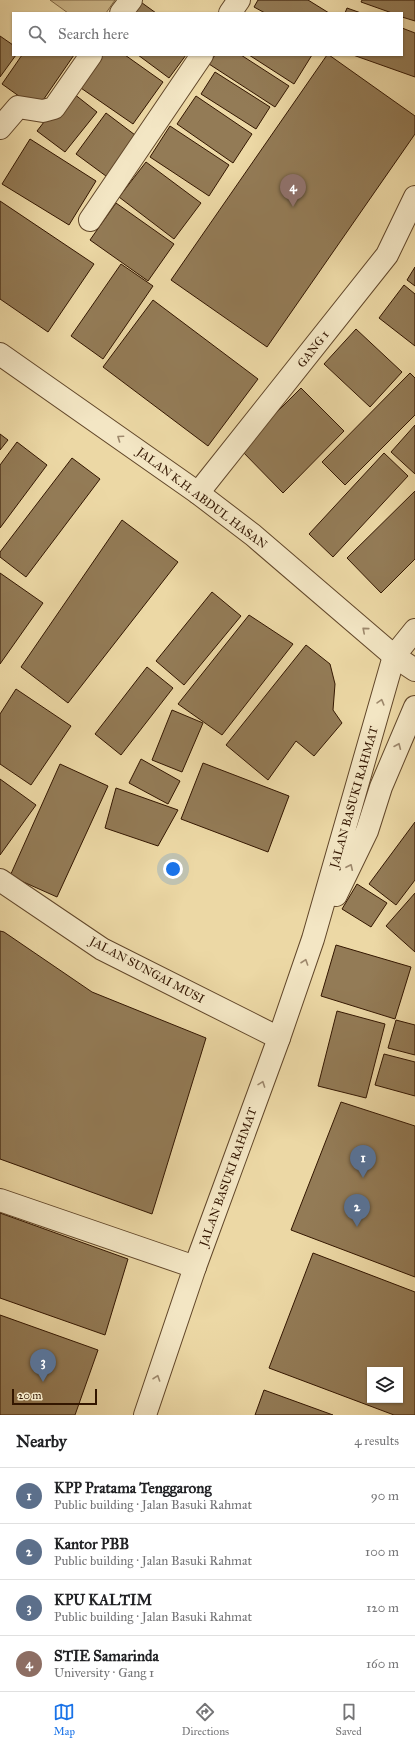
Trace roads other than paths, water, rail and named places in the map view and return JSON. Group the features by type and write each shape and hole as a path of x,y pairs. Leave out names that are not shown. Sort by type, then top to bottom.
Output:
{"street":[{"path":"122,12 130,0"},
{"path":"231,12 239,0"},
{"path":"0,128 18,107 43,111 54,108 90,56"},
{"path":"90,220 201,56"},
{"name":"GANG 1","path":"198,493 387,255 415,197"},
{"name":"JALAN K.H. ABDUL HASAN","path":"0,354 198,493 253,534 394,656 415,670"},
{"path":"394,656 415,630"},
{"name":"JALAN BASUKI RAHMAT","path":"145,1415 195,1267 279,1038 313,939 394,656"},
{"name":"JALAN BASUKI RAHMAT","path":"313,939 367,831 381,787 415,707"},
{"name":"JALAN SUNGAI MUSI","path":"0,880 102,949 279,1038"},
{"path":"0,1200 195,1267"}],"place":[{"name":"STIE Samarinda","path":"293,207"},
{"name":"KPP Pratama Tenggarong","path":"363,1178"},
{"name":"Kantor PBB","path":"357,1227"},
{"name":"KPU KALTIM","path":"43,1382"}]}
